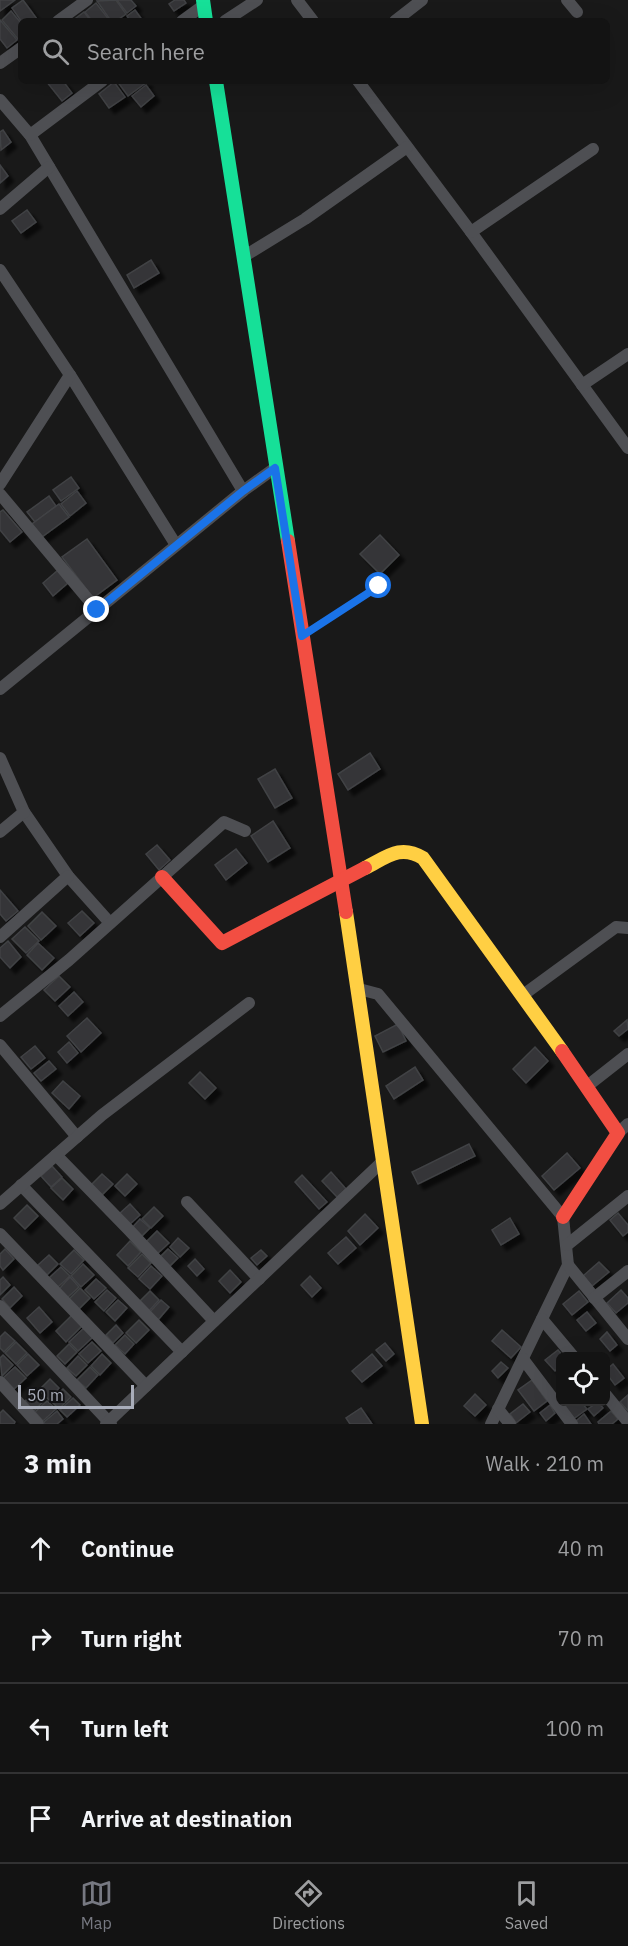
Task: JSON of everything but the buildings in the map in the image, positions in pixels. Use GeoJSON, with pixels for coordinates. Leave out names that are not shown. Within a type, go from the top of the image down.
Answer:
{"type":"FeatureCollection","features":[{"type":"Feature","properties":{"kind":"main road"},"geometry":{"type":"LineString","coordinates":[[204,2],[206,18]]}},
{"type":"Feature","properties":{"kind":"main road"},"geometry":{"type":"LineString","coordinates":[[216,84],[340,881],[359,989],[422,1424]]}},
{"type":"Feature","properties":{"kind":"main road"},"geometry":{"type":"LineString","coordinates":[[162,877],[222,943],[399,851],[413,852],[423,858],[523,995],[586,1087],[623,1128],[563,1216]]}},
{"type":"Feature","properties":{"kind":"street"},"geometry":{"type":"LineString","coordinates":[[62,18],[87,0]]}},
{"type":"Feature","properties":{"kind":"street"},"geometry":{"type":"LineString","coordinates":[[230,18],[257,0]]}},
{"type":"Feature","properties":{"kind":"street"},"geometry":{"type":"LineString","coordinates":[[297,0],[311,18]]}},
{"type":"Feature","properties":{"kind":"street"},"geometry":{"type":"LineString","coordinates":[[399,18],[422,0]]}},
{"type":"Feature","properties":{"kind":"street"},"geometry":{"type":"LineString","coordinates":[[567,0],[577,12]]}},
{"type":"Feature","properties":{"kind":"street"},"geometry":{"type":"LineString","coordinates":[[185,18],[204,2]]}},
{"type":"Feature","properties":{"kind":"street"},"geometry":{"type":"LineString","coordinates":[[0,63],[18,50]]}},
{"type":"Feature","properties":{"kind":"street"},"geometry":{"type":"LineString","coordinates":[[30,135],[98,84]]}},
{"type":"Feature","properties":{"kind":"street"},"geometry":{"type":"LineString","coordinates":[[360,84],[628,447]]}},
{"type":"Feature","properties":{"kind":"street"},"geometry":{"type":"LineString","coordinates":[[0,100],[30,135],[50,167],[243,491]]}},
{"type":"Feature","properties":{"kind":"street"},"geometry":{"type":"LineString","coordinates":[[243,257],[297,224],[407,147]]}},
{"type":"Feature","properties":{"kind":"street"},"geometry":{"type":"LineString","coordinates":[[471,232],[593,149]]}},
{"type":"Feature","properties":{"kind":"street"},"geometry":{"type":"LineString","coordinates":[[0,208],[50,167]]}},
{"type":"Feature","properties":{"kind":"street"},"geometry":{"type":"LineString","coordinates":[[0,270],[70,375],[176,545]]}},
{"type":"Feature","properties":{"kind":"street"},"geometry":{"type":"LineString","coordinates":[[582,385],[628,354]]}},
{"type":"Feature","properties":{"kind":"street"},"geometry":{"type":"LineString","coordinates":[[0,484],[70,375]]}},
{"type":"Feature","properties":{"kind":"street"},"geometry":{"type":"LineString","coordinates":[[0,689],[243,491],[275,468]]}},
{"type":"Feature","properties":{"kind":"street"},"geometry":{"type":"LineString","coordinates":[[0,494],[97,610]]}},
{"type":"Feature","properties":{"kind":"street"},"geometry":{"type":"LineString","coordinates":[[0,758],[24,812],[68,876],[111,923]]}},
{"type":"Feature","properties":{"kind":"street"},"geometry":{"type":"LineString","coordinates":[[0,832],[24,812]]}},
{"type":"Feature","properties":{"kind":"street"},"geometry":{"type":"LineString","coordinates":[[0,1016],[111,923],[224,822],[245,831]]}},
{"type":"Feature","properties":{"kind":"street"},"geometry":{"type":"LineString","coordinates":[[0,937],[68,876]]}},
{"type":"Feature","properties":{"kind":"street"},"geometry":{"type":"LineString","coordinates":[[523,995],[616,927],[628,928]]}},
{"type":"Feature","properties":{"kind":"street"},"geometry":{"type":"LineString","coordinates":[[359,989],[378,994],[563,1216],[568,1265],[491,1424]]}},
{"type":"Feature","properties":{"kind":"street"},"geometry":{"type":"LineString","coordinates":[[0,1204],[111,1108],[249,1004]]}},
{"type":"Feature","properties":{"kind":"street"},"geometry":{"type":"LineString","coordinates":[[0,1045],[77,1137]]}},
{"type":"Feature","properties":{"kind":"street"},"geometry":{"type":"LineString","coordinates":[[586,1087],[628,1054]]}},
{"type":"Feature","properties":{"kind":"street"},"geometry":{"type":"LineString","coordinates":[[56,1155],[214,1321]]}},
{"type":"Feature","properties":{"kind":"street"},"geometry":{"type":"LineString","coordinates":[[0,1306],[109,1423],[383,1161]]}},
{"type":"Feature","properties":{"kind":"street"},"geometry":{"type":"LineString","coordinates":[[21,1185],[182,1352]]}},
{"type":"Feature","properties":{"kind":"street"},"geometry":{"type":"LineString","coordinates":[[567,1245],[628,1196]]}},
{"type":"Feature","properties":{"kind":"street"},"geometry":{"type":"LineString","coordinates":[[187,1203],[259,1279]]}},
{"type":"Feature","properties":{"kind":"street"},"geometry":{"type":"LineString","coordinates":[[0,1234],[146,1386]]}},
{"type":"Feature","properties":{"kind":"street"},"geometry":{"type":"LineString","coordinates":[[568,1265],[628,1339]]}},
{"type":"Feature","properties":{"kind":"street"},"geometry":{"type":"LineString","coordinates":[[594,1299],[628,1271]]}},
{"type":"Feature","properties":{"kind":"street"},"geometry":{"type":"LineString","coordinates":[[542,1319],[570,1352]]}},
{"type":"Feature","properties":{"kind":"street"},"geometry":{"type":"LineString","coordinates":[[523,1359],[572,1424]]}},
{"type":"Feature","properties":{"kind":"street"},"geometry":{"type":"LineString","coordinates":[[0,1382],[38,1424]]}},
{"type":"Feature","properties":{"kind":"street"},"geometry":{"type":"LineString","coordinates":[[610,1400],[628,1422]]}},
{"type":"Feature","properties":{"kind":"street"},"geometry":{"type":"LineString","coordinates":[[498,1409],[510,1424]]}},
{"type":"Feature","properties":{"kind":"lane"},"geometry":{"type":"LineString","coordinates":[[302,636],[379,586]]}},
{"type":"Feature","properties":{"kind":"traffic: fast"},"geometry":{"type":"LineString","coordinates":[[203,0],[206,18]]}},
{"type":"Feature","properties":{"kind":"traffic: fast"},"geometry":{"type":"LineString","coordinates":[[216,84],[288,541]]}},
{"type":"Feature","properties":{"kind":"traffic: slow"},"geometry":{"type":"LineString","coordinates":[[365,868],[400,852],[415,854],[423,858],[562,1051]]}},
{"type":"Feature","properties":{"kind":"traffic: slow"},"geometry":{"type":"LineString","coordinates":[[346,912],[422,1424]]}},
{"type":"Feature","properties":{"kind":"traffic: jam"},"geometry":{"type":"LineString","coordinates":[[288,541],[346,912]]}},
{"type":"Feature","properties":{"kind":"traffic: jam"},"geometry":{"type":"LineString","coordinates":[[162,877],[222,943],[365,868]]}},
{"type":"Feature","properties":{"kind":"traffic: jam"},"geometry":{"type":"LineString","coordinates":[[562,1051],[618,1133],[563,1217]]}},
{"type":"Feature","properties":{"kind":"route"},"geometry":{"type":"LineString","coordinates":[[97,610],[243,491],[275,468],[302,636],[379,586]]}}]}
